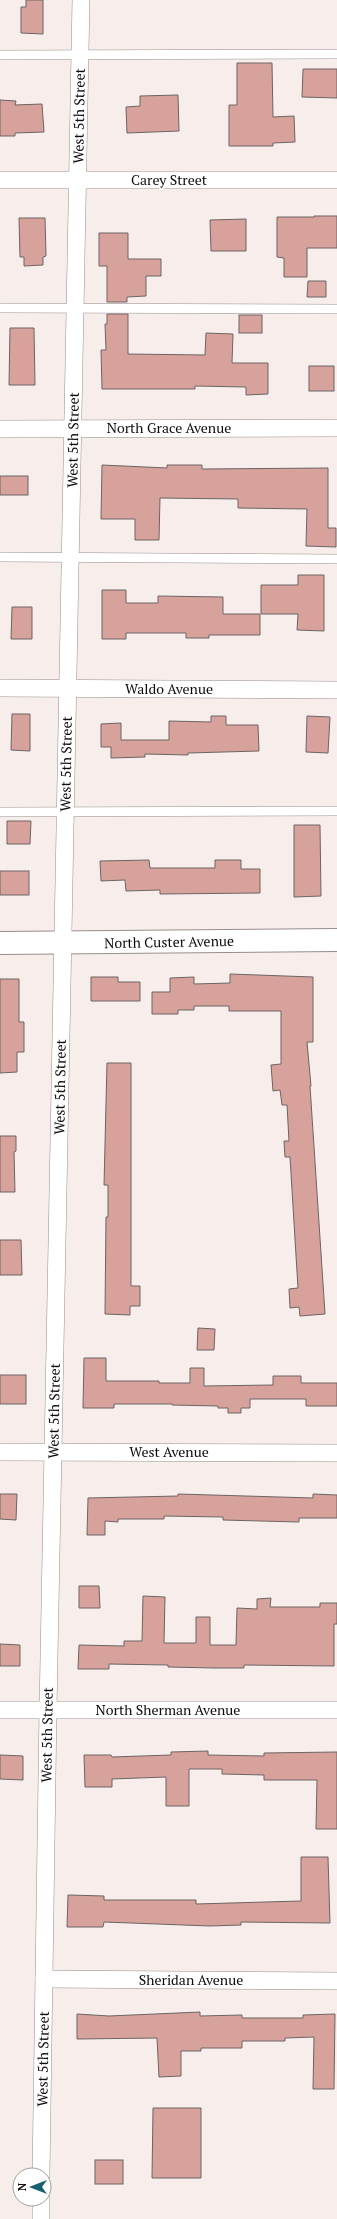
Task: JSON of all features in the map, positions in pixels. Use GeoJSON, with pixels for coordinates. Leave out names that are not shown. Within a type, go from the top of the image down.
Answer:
{"type":"FeatureCollection","features":[{"type":"Feature","properties":{"kind":"street","name":"West 5th Street"},"geometry":{"type":"LineString","coordinates":[[41,2167],[48,1710],[65,812],[74,428],[81,0]]}},
{"type":"Feature","properties":{"kind":"street","name":"Carey Street"},"geometry":{"type":"LineString","coordinates":[[0,180],[337,180]]}},
{"type":"Feature","properties":{"kind":"street","name":"North Grace Avenue"},"geometry":{"type":"LineString","coordinates":[[0,428],[337,428]]}},
{"type":"Feature","properties":{"kind":"street","name":"Waldo Avenue"},"geometry":{"type":"LineString","coordinates":[[0,688],[337,690]]}},
{"type":"Feature","properties":{"kind":"street","name":"North Custer Avenue"},"geometry":{"type":"LineString","coordinates":[[0,943],[337,940]]}},
{"type":"Feature","properties":{"kind":"street","name":"West Avenue"},"geometry":{"type":"LineString","coordinates":[[0,1452],[337,1453]]}},
{"type":"Feature","properties":{"kind":"street","name":"North Sherman Avenue"},"geometry":{"type":"LineString","coordinates":[[0,1710],[337,1710]]}},
{"type":"Feature","properties":{"kind":"street","name":"Sheridan Avenue"},"geometry":{"type":"LineString","coordinates":[[44,1979],[337,1981]]}},
{"type":"Feature","properties":{"kind":"street"},"geometry":{"type":"LineString","coordinates":[[41,2207],[41,2219]]}},
{"type":"Feature","properties":{"kind":"lane"},"geometry":{"type":"LineString","coordinates":[[0,55],[337,54]]}},
{"type":"Feature","properties":{"kind":"lane"},"geometry":{"type":"LineString","coordinates":[[0,308],[337,309]]}},
{"type":"Feature","properties":{"kind":"lane"},"geometry":{"type":"LineString","coordinates":[[0,557],[337,559]]}},
{"type":"Feature","properties":{"kind":"lane"},"geometry":{"type":"LineString","coordinates":[[0,812],[337,811]]}},
{"type":"Feature","properties":{"kind":"building"},"geometry":{"type":"Polygon","coordinates":[[[26,0],[43,0],[43,34],[21,33],[21,7],[26,7],[26,0]]]}},
{"type":"Feature","properties":{"kind":"building"},"geometry":{"type":"Polygon","coordinates":[[[237,63],[272,63],[273,117],[294,116],[295,142],[273,143],[273,146],[229,146],[229,105],[237,105],[237,63]]]}},
{"type":"Feature","properties":{"kind":"building"},"geometry":{"type":"Polygon","coordinates":[[[303,69],[337,69],[337,98],[302,97],[303,69]]]}},
{"type":"Feature","properties":{"kind":"building"},"geometry":{"type":"Polygon","coordinates":[[[178,95],[179,131],[127,133],[126,107],[140,106],[140,96],[178,95]]]}},
{"type":"Feature","properties":{"kind":"building"},"geometry":{"type":"Polygon","coordinates":[[[0,100],[16,101],[15,105],[42,104],[44,132],[15,133],[15,136],[0,136],[0,100]]]}},
{"type":"Feature","properties":{"kind":"building"},"geometry":{"type":"Polygon","coordinates":[[[337,216],[337,248],[307,248],[307,277],[284,277],[284,258],[277,257],[277,217],[337,216]]]}},
{"type":"Feature","properties":{"kind":"building"},"geometry":{"type":"Polygon","coordinates":[[[19,218],[45,218],[46,256],[43,257],[43,265],[24,266],[24,257],[20,257],[19,218]]]}},
{"type":"Feature","properties":{"kind":"building"},"geometry":{"type":"Polygon","coordinates":[[[246,219],[246,251],[211,251],[210,220],[246,219]]]}},
{"type":"Feature","properties":{"kind":"building"},"geometry":{"type":"Polygon","coordinates":[[[99,233],[128,233],[128,259],[161,259],[161,276],[146,276],[146,296],[127,297],[127,302],[107,302],[107,266],[99,266],[99,233]]]}},
{"type":"Feature","properties":{"kind":"building"},"geometry":{"type":"Polygon","coordinates":[[[308,281],[326,281],[326,297],[307,297],[308,281]]]}},
{"type":"Feature","properties":{"kind":"building"},"geometry":{"type":"Polygon","coordinates":[[[107,314],[128,314],[128,354],[205,355],[206,333],[233,334],[232,363],[268,363],[268,394],[246,395],[246,387],[195,386],[195,389],[102,389],[101,350],[106,350],[105,324],[107,324],[107,314]]]}},
{"type":"Feature","properties":{"kind":"building"},"geometry":{"type":"Polygon","coordinates":[[[239,315],[262,315],[262,333],[239,333],[239,315]]]}},
{"type":"Feature","properties":{"kind":"building"},"geometry":{"type":"Polygon","coordinates":[[[10,328],[34,328],[35,385],[9,385],[10,328]]]}},
{"type":"Feature","properties":{"kind":"building"},"geometry":{"type":"Polygon","coordinates":[[[309,366],[334,366],[334,391],[309,391],[309,366]]]}},
{"type":"Feature","properties":{"kind":"building"},"geometry":{"type":"Polygon","coordinates":[[[102,465],[167,468],[167,465],[202,465],[202,469],[328,468],[328,528],[336,528],[336,547],[306,546],[307,509],[238,508],[238,499],[160,498],[159,540],[135,540],[135,519],[101,519],[102,465]]]}},
{"type":"Feature","properties":{"kind":"building"},"geometry":{"type":"Polygon","coordinates":[[[0,476],[28,476],[28,495],[0,495],[0,476]]]}},
{"type":"Feature","properties":{"kind":"building"},"geometry":{"type":"Polygon","coordinates":[[[298,575],[324,575],[324,631],[297,630],[298,614],[261,614],[261,585],[298,585],[298,575]]]}},
{"type":"Feature","properties":{"kind":"building"},"geometry":{"type":"Polygon","coordinates":[[[102,590],[126,590],[126,603],[158,603],[158,596],[223,597],[223,614],[260,614],[260,635],[209,635],[209,638],[186,638],[186,633],[126,633],[126,639],[102,639],[102,590]]]}},
{"type":"Feature","properties":{"kind":"building"},"geometry":{"type":"Polygon","coordinates":[[[12,607],[32,607],[32,639],[11,639],[12,607]]]}},
{"type":"Feature","properties":{"kind":"building"},"geometry":{"type":"Polygon","coordinates":[[[12,714],[30,714],[30,751],[11,750],[12,714]]]}},
{"type":"Feature","properties":{"kind":"building"},"geometry":{"type":"Polygon","coordinates":[[[211,716],[226,716],[226,725],[258,725],[259,751],[188,753],[188,755],[145,754],[145,757],[111,758],[111,747],[101,747],[101,724],[121,723],[121,740],[169,740],[169,721],[211,722],[211,716]]]}},
{"type":"Feature","properties":{"kind":"building"},"geometry":{"type":"Polygon","coordinates":[[[307,716],[330,717],[328,753],[306,752],[307,716]]]}},
{"type":"Feature","properties":{"kind":"building"},"geometry":{"type":"Polygon","coordinates":[[[7,821],[31,821],[30,844],[7,844],[7,821]]]}},
{"type":"Feature","properties":{"kind":"building"},"geometry":{"type":"Polygon","coordinates":[[[294,825],[320,825],[321,896],[294,897],[294,825]]]}},
{"type":"Feature","properties":{"kind":"building"},"geometry":{"type":"Polygon","coordinates":[[[149,860],[150,868],[215,868],[215,860],[241,860],[241,869],[260,869],[260,893],[160,894],[160,890],[126,891],[125,880],[101,881],[100,861],[149,860]]]}},
{"type":"Feature","properties":{"kind":"building"},"geometry":{"type":"Polygon","coordinates":[[[0,871],[29,871],[29,895],[0,895],[0,871]]]}},
{"type":"Feature","properties":{"kind":"building"},"geometry":{"type":"Polygon","coordinates":[[[230,974],[313,977],[313,1042],[307,1042],[325,1314],[300,1316],[299,1307],[290,1308],[289,1289],[298,1288],[290,1157],[285,1157],[284,1141],[289,1141],[287,1105],[282,1105],[280,1090],[273,1091],[271,1065],[281,1064],[281,1011],[229,1011],[229,1006],[194,1006],[194,1010],[178,1010],[178,1014],[152,1014],[152,992],[170,992],[170,978],[194,977],[194,984],[230,983],[230,974]]]}},
{"type":"Feature","properties":{"kind":"building"},"geometry":{"type":"Polygon","coordinates":[[[91,977],[118,977],[118,982],[140,982],[140,1001],[91,1001],[91,977]]]}},
{"type":"Feature","properties":{"kind":"building"},"geometry":{"type":"Polygon","coordinates":[[[0,979],[19,979],[19,1022],[24,1022],[24,1052],[17,1052],[17,1072],[0,1073],[0,979]]]}},
{"type":"Feature","properties":{"kind":"building"},"geometry":{"type":"Polygon","coordinates":[[[107,1063],[131,1063],[131,1286],[140,1286],[140,1306],[130,1306],[130,1315],[105,1314],[106,1217],[108,1217],[108,1185],[104,1185],[107,1063]]]}},
{"type":"Feature","properties":{"kind":"building"},"geometry":{"type":"Polygon","coordinates":[[[0,1136],[16,1136],[16,1151],[14,1152],[15,1192],[0,1192],[0,1136]]]}},
{"type":"Feature","properties":{"kind":"building"},"geometry":{"type":"Polygon","coordinates":[[[0,1240],[21,1240],[22,1275],[0,1275],[0,1240]]]}},
{"type":"Feature","properties":{"kind":"building"},"geometry":{"type":"Polygon","coordinates":[[[198,1328],[215,1329],[214,1350],[197,1350],[198,1328]]]}},
{"type":"Feature","properties":{"kind":"building"},"geometry":{"type":"Polygon","coordinates":[[[84,1358],[106,1358],[106,1381],[159,1381],[159,1383],[190,1383],[190,1368],[204,1368],[204,1386],[273,1385],[273,1376],[301,1376],[301,1383],[337,1383],[337,1406],[306,1406],[306,1399],[250,1399],[250,1408],[241,1408],[241,1413],[228,1413],[228,1408],[218,1408],[218,1406],[172,1404],[114,1404],[114,1408],[83,1408],[84,1358]]]}},
{"type":"Feature","properties":{"kind":"building"},"geometry":{"type":"Polygon","coordinates":[[[0,1375],[26,1375],[26,1404],[0,1404],[0,1375]]]}},
{"type":"Feature","properties":{"kind":"building"},"geometry":{"type":"Polygon","coordinates":[[[0,1494],[17,1494],[16,1520],[0,1519],[0,1494]]]}},
{"type":"Feature","properties":{"kind":"building"},"geometry":{"type":"Polygon","coordinates":[[[178,1494],[313,1498],[313,1494],[337,1495],[337,1518],[299,1518],[299,1522],[223,1520],[223,1517],[164,1516],[164,1519],[118,1519],[118,1522],[105,1521],[105,1535],[87,1535],[88,1498],[178,1496],[178,1494]]]}},
{"type":"Feature","properties":{"kind":"building"},"geometry":{"type":"Polygon","coordinates":[[[79,1586],[99,1586],[100,1608],[79,1608],[79,1586]]]}},
{"type":"Feature","properties":{"kind":"building"},"geometry":{"type":"Polygon","coordinates":[[[143,1596],[165,1597],[164,1643],[196,1643],[196,1617],[210,1617],[210,1645],[236,1645],[237,1608],[257,1609],[257,1599],[271,1598],[270,1607],[320,1607],[320,1603],[337,1603],[337,1624],[334,1624],[334,1666],[244,1665],[244,1668],[215,1668],[168,1667],[168,1665],[109,1664],[109,1669],[78,1669],[79,1645],[124,1646],[124,1641],[142,1641],[143,1596]]]}},
{"type":"Feature","properties":{"kind":"building"},"geometry":{"type":"Polygon","coordinates":[[[0,1644],[20,1645],[20,1666],[0,1666],[0,1644]]]}},
{"type":"Feature","properties":{"kind":"building"},"geometry":{"type":"Polygon","coordinates":[[[208,1751],[208,1755],[264,1756],[264,1753],[337,1752],[337,1829],[316,1829],[317,1780],[264,1780],[264,1775],[222,1774],[222,1769],[189,1769],[189,1806],[166,1806],[166,1777],[112,1779],[112,1787],[85,1787],[84,1755],[111,1755],[112,1757],[171,1755],[171,1752],[208,1751]]]}},
{"type":"Feature","properties":{"kind":"building"},"geometry":{"type":"Polygon","coordinates":[[[0,1755],[23,1756],[23,1780],[0,1779],[0,1755]]]}},
{"type":"Feature","properties":{"kind":"building"},"geometry":{"type":"Polygon","coordinates":[[[301,1857],[328,1857],[330,1923],[241,1922],[241,1925],[210,1926],[104,1922],[103,1927],[67,1927],[68,1895],[104,1896],[104,1900],[196,1900],[196,1904],[301,1901],[301,1857]]]}},
{"type":"Feature","properties":{"kind":"building"},"geometry":{"type":"Polygon","coordinates":[[[200,2012],[200,2016],[242,2015],[242,2018],[303,2018],[303,2015],[335,2014],[334,2089],[313,2089],[314,2037],[285,2038],[285,2041],[242,2041],[242,2048],[201,2048],[201,2051],[181,2051],[181,2076],[159,2077],[157,2038],[77,2039],[77,2014],[109,2016],[200,2012]]]}},
{"type":"Feature","properties":{"kind":"building"},"geometry":{"type":"Polygon","coordinates":[[[153,2108],[201,2108],[201,2178],[152,2178],[153,2108]]]}},
{"type":"Feature","properties":{"kind":"building"},"geometry":{"type":"Polygon","coordinates":[[[95,2160],[123,2160],[123,2184],[95,2184],[95,2160]]]}}]}
